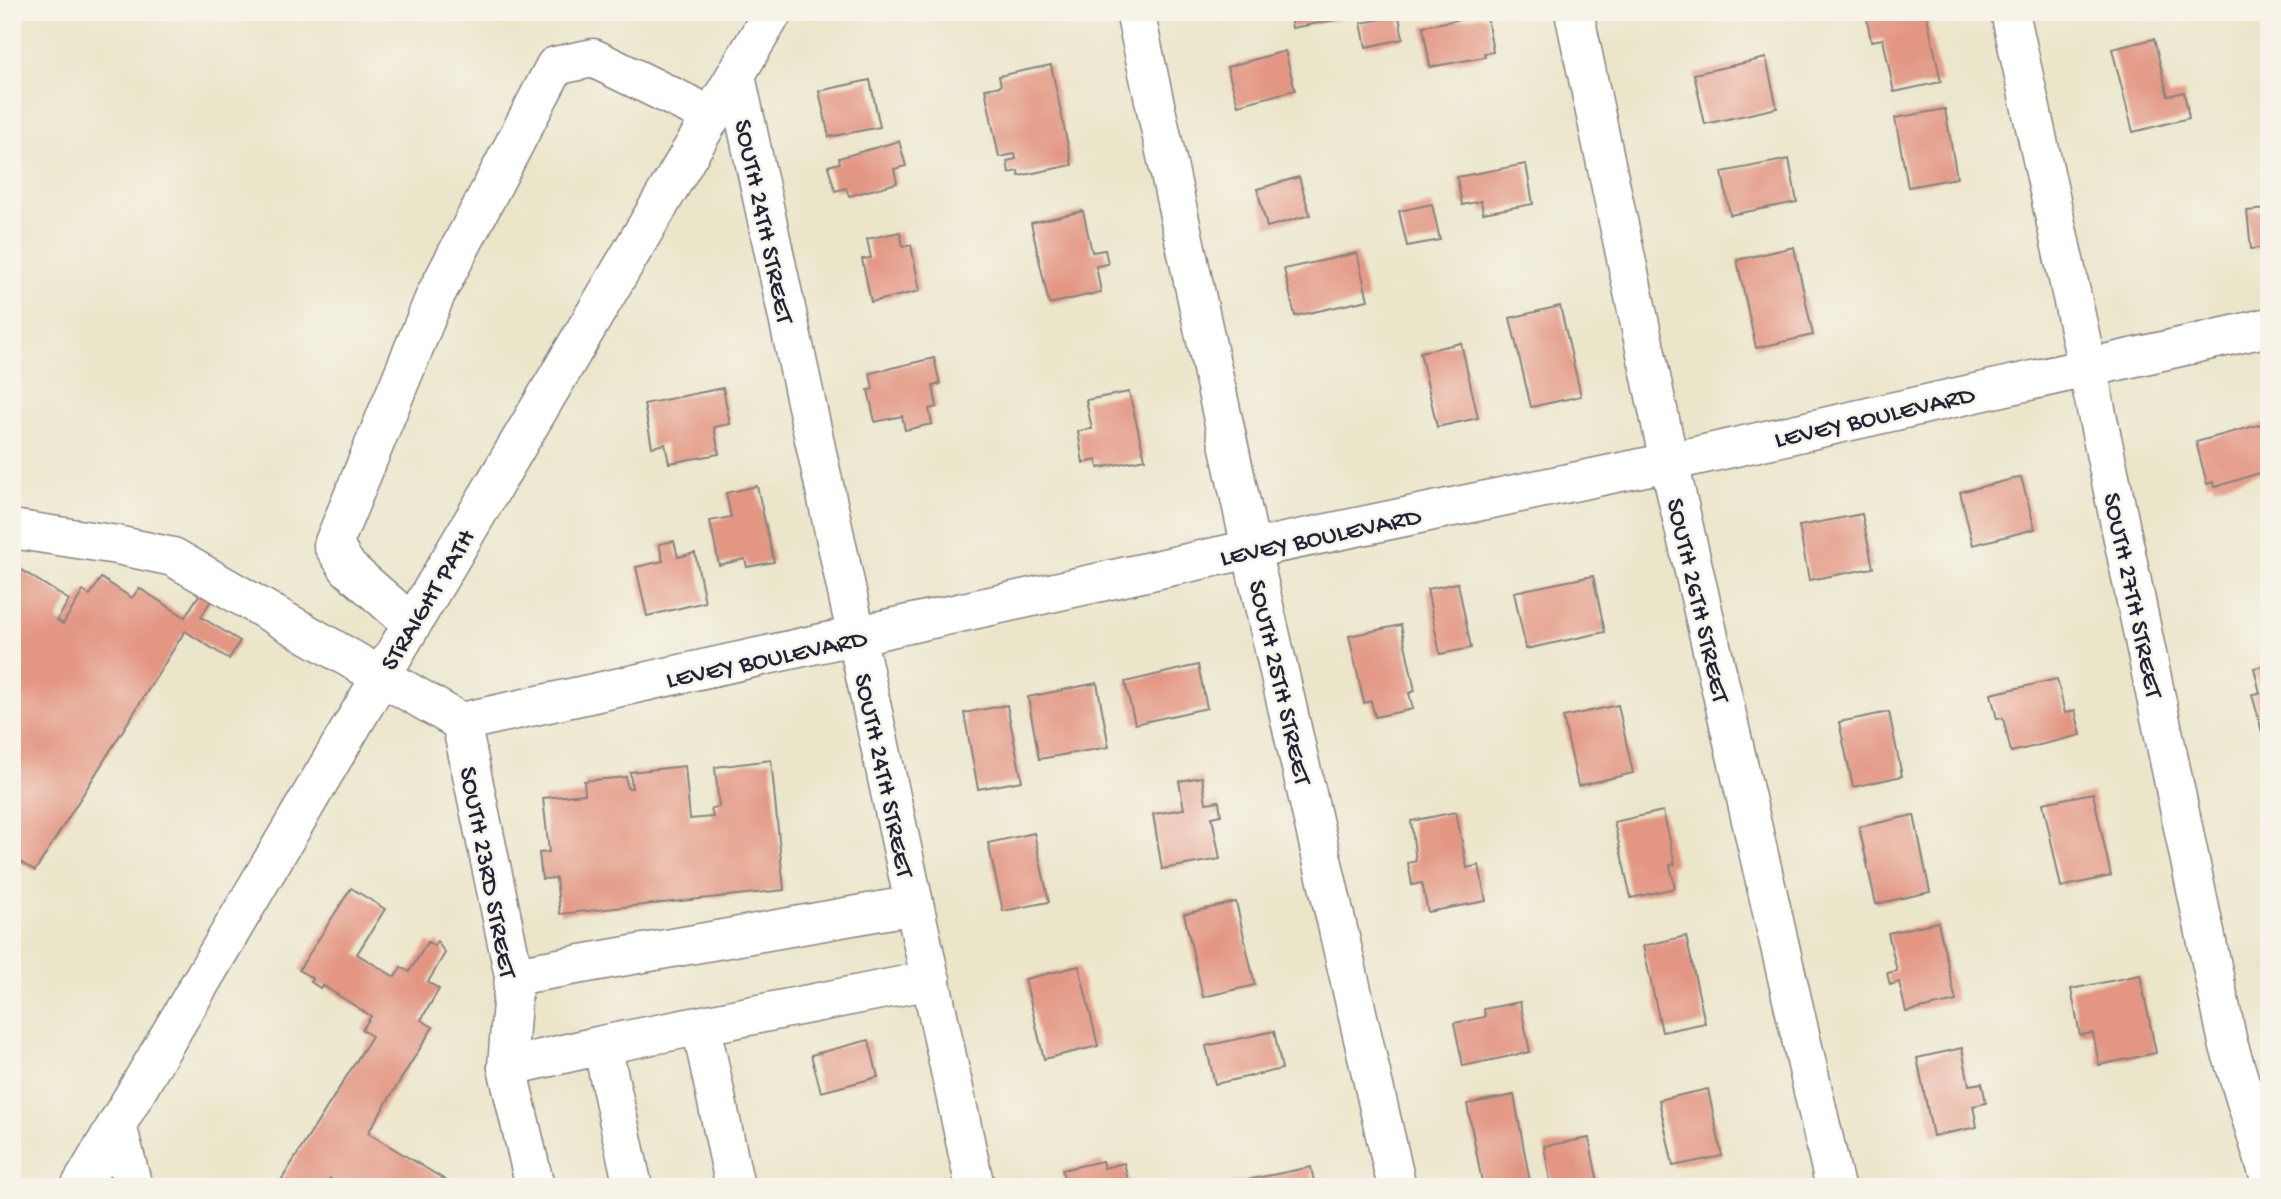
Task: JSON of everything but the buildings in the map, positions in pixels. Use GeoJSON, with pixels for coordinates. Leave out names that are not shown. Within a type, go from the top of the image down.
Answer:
{"type":"FeatureCollection","features":[{"type":"Feature","properties":{"kind":"street","name":"STRAIGHT PATH"},"geometry":{"type":"LineString","coordinates":[[80,1187],[773,12]]}},
{"type":"Feature","properties":{"kind":"street","name":"SOUTH 25TH STREET"},"geometry":{"type":"LineString","coordinates":[[1135,12],[1251,549],[1397,1187]]}},
{"type":"Feature","properties":{"kind":"street","name":"SOUTH 26TH STREET"},"geometry":{"type":"LineString","coordinates":[[1574,12],[1669,462],[1835,1187]]}},
{"type":"Feature","properties":{"kind":"street","name":"SOUTH 27TH STREET"},"geometry":{"type":"LineString","coordinates":[[2010,12],[2087,366],[2228,1043],[2269,1176]]}},
{"type":"Feature","properties":{"kind":"street"},"geometry":{"type":"LineString","coordinates":[[411,623],[348,568],[333,545],[436,294],[555,66],[593,58],[712,116]]}},
{"type":"Feature","properties":{"kind":"street","name":"SOUTH 24TH STREET"},"geometry":{"type":"LineString","coordinates":[[736,76],[975,1187]]}},
{"type":"Feature","properties":{"kind":"street","name":"LEVEY BOULEVARD"},"geometry":{"type":"LineString","coordinates":[[461,722],[855,638],[1251,549],[1669,462],[2269,327]]}},
{"type":"Feature","properties":{"kind":"street"},"geometry":{"type":"LineString","coordinates":[[12,529],[117,545],[173,557],[461,722]]}},
{"type":"Feature","properties":{"kind":"street","name":"SOUTH 23RD STREET"},"geometry":{"type":"LineString","coordinates":[[461,722],[514,976],[507,1067],[535,1187]]}},
{"type":"Feature","properties":{"kind":"street"},"geometry":{"type":"LineString","coordinates":[[514,976],[914,905]]}},
{"type":"Feature","properties":{"kind":"street"},"geometry":{"type":"LineString","coordinates":[[507,1067],[601,1045],[931,980]]}},
{"type":"Feature","properties":{"kind":"street"},"geometry":{"type":"LineString","coordinates":[[701,1026],[735,1187]]}},
{"type":"Feature","properties":{"kind":"street"},"geometry":{"type":"LineString","coordinates":[[601,1045],[634,1187]]}},
{"type":"Feature","properties":{"kind":"street"},"geometry":{"type":"LineString","coordinates":[[117,1125],[134,1187]]}}]}
